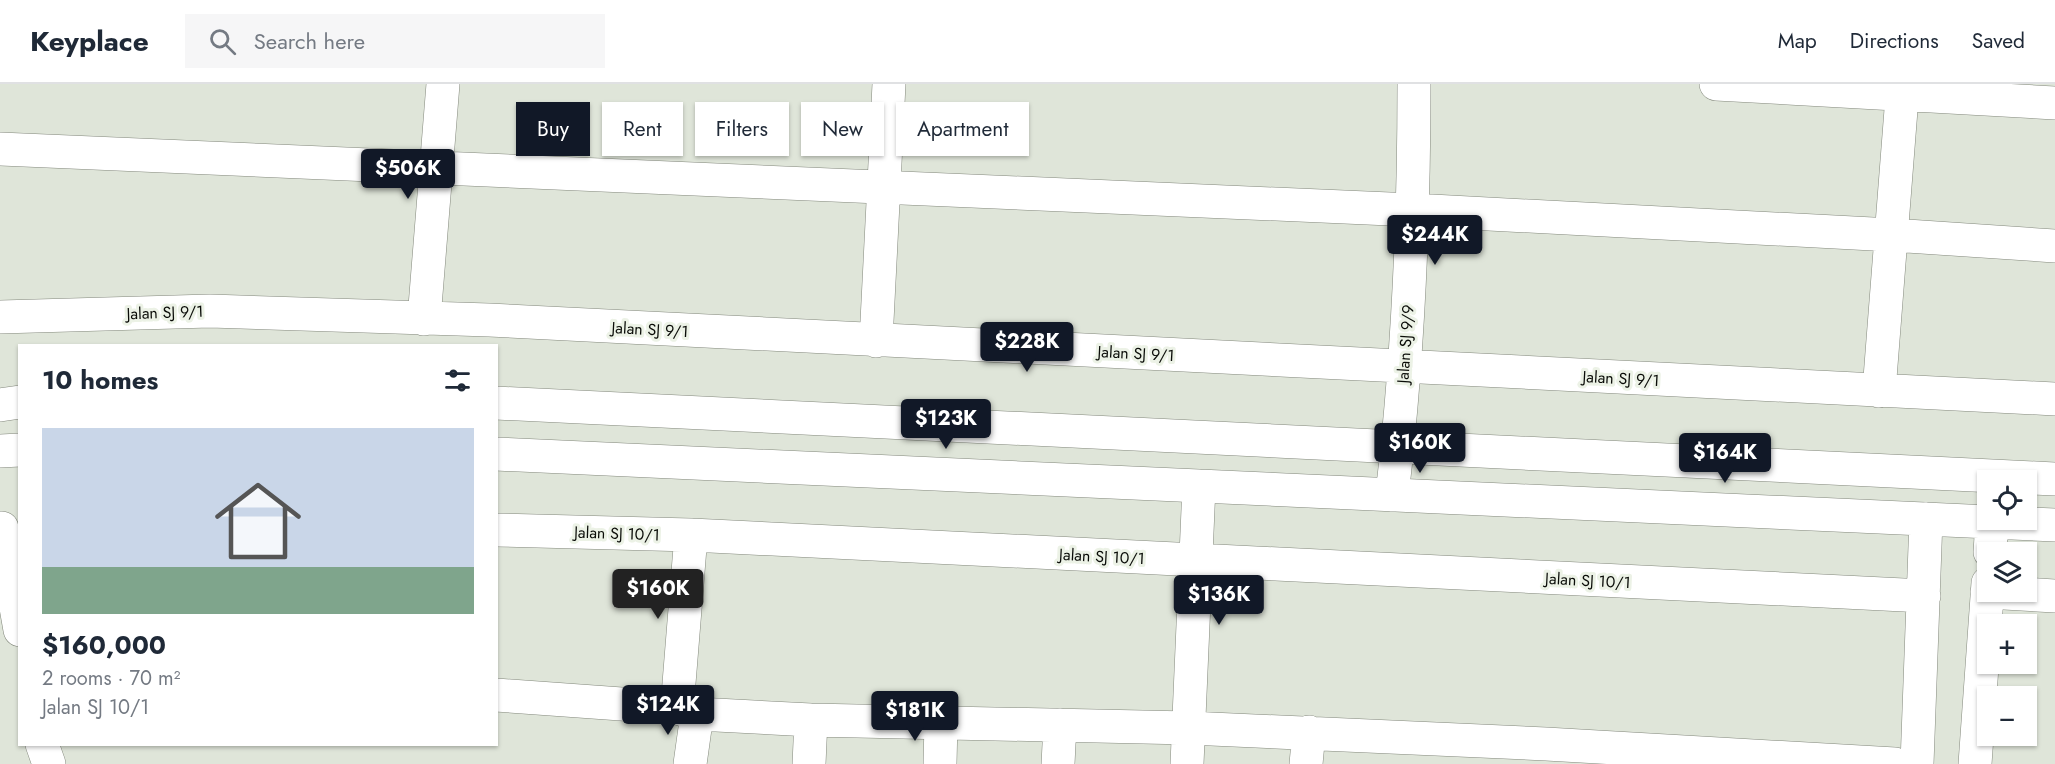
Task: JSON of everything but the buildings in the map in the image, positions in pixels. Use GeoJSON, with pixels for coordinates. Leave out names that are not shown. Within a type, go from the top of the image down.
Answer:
{"type":"FeatureCollection","features":[{"type":"Feature","properties":{"kind":"street"},"geometry":{"type":"LineString","coordinates":[[424,319],[443,84]]}},
{"type":"Feature","properties":{"kind":"street"},"geometry":{"type":"LineString","coordinates":[[876,341],[888,84]]}},
{"type":"Feature","properties":{"kind":"street","name":"Jalan SJ 9/9"},"geometry":{"type":"LineString","coordinates":[[1392,495],[1398,447],[1413,210],[1414,84]]}},
{"type":"Feature","properties":{"kind":"street"},"geometry":{"type":"LineString","coordinates":[[1716,84],[1903,89],[2055,103]]}},
{"type":"Feature","properties":{"kind":"street"},"geometry":{"type":"LineString","coordinates":[[1879,391],[1903,89]]}},
{"type":"Feature","properties":{"kind":"street"},"geometry":{"type":"LineString","coordinates":[[0,149],[1413,210],[1892,235],[2055,246]]}},
{"type":"Feature","properties":{"kind":"street","name":"Jalan SJ 9/1"},"geometry":{"type":"LineString","coordinates":[[0,316],[210,311],[489,320],[2055,399]]}},
{"type":"Feature","properties":{"kind":"street"},"geometry":{"type":"LineString","coordinates":[[0,405],[18,402]]}},
{"type":"Feature","properties":{"kind":"street"},"geometry":{"type":"LineString","coordinates":[[498,403],[2055,479]]}},
{"type":"Feature","properties":{"kind":"street"},"geometry":{"type":"LineString","coordinates":[[0,451],[18,450]]}},
{"type":"Feature","properties":{"kind":"street"},"geometry":{"type":"LineString","coordinates":[[498,454],[1926,519],[1991,537],[2055,525]]}},
{"type":"Feature","properties":{"kind":"street"},"geometry":{"type":"LineString","coordinates":[[1187,764],[1199,486]]}},
{"type":"Feature","properties":{"kind":"street"},"geometry":{"type":"LineString","coordinates":[[1917,764],[1926,519]]}},
{"type":"Feature","properties":{"kind":"street"},"geometry":{"type":"LineString","coordinates":[[7,527],[18,614]]}},
{"type":"Feature","properties":{"kind":"street","name":"Jalan SJ 10/1"},"geometry":{"type":"LineString","coordinates":[[498,530],[691,535],[1924,597]]}},
{"type":"Feature","properties":{"kind":"street"},"geometry":{"type":"LineString","coordinates":[[690,764],[687,711],[691,535]]}},
{"type":"Feature","properties":{"kind":"street"},"geometry":{"type":"LineString","coordinates":[[2037,594],[2055,596]]}},
{"type":"Feature","properties":{"kind":"street"},"geometry":{"type":"LineString","coordinates":[[1975,764],[1986,602]]}},
{"type":"Feature","properties":{"kind":"street"},"geometry":{"type":"LineString","coordinates":[[498,695],[811,720],[1189,728],[1307,748],[1895,764]]}},
{"type":"Feature","properties":{"kind":"street"},"geometry":{"type":"LineString","coordinates":[[809,764],[811,720]]}},
{"type":"Feature","properties":{"kind":"street"},"geometry":{"type":"LineString","coordinates":[[940,764],[941,722]]}},
{"type":"Feature","properties":{"kind":"street"},"geometry":{"type":"LineString","coordinates":[[1058,764],[1060,725]]}},
{"type":"Feature","properties":{"kind":"street"},"geometry":{"type":"LineString","coordinates":[[43,746],[49,764]]}}]}
